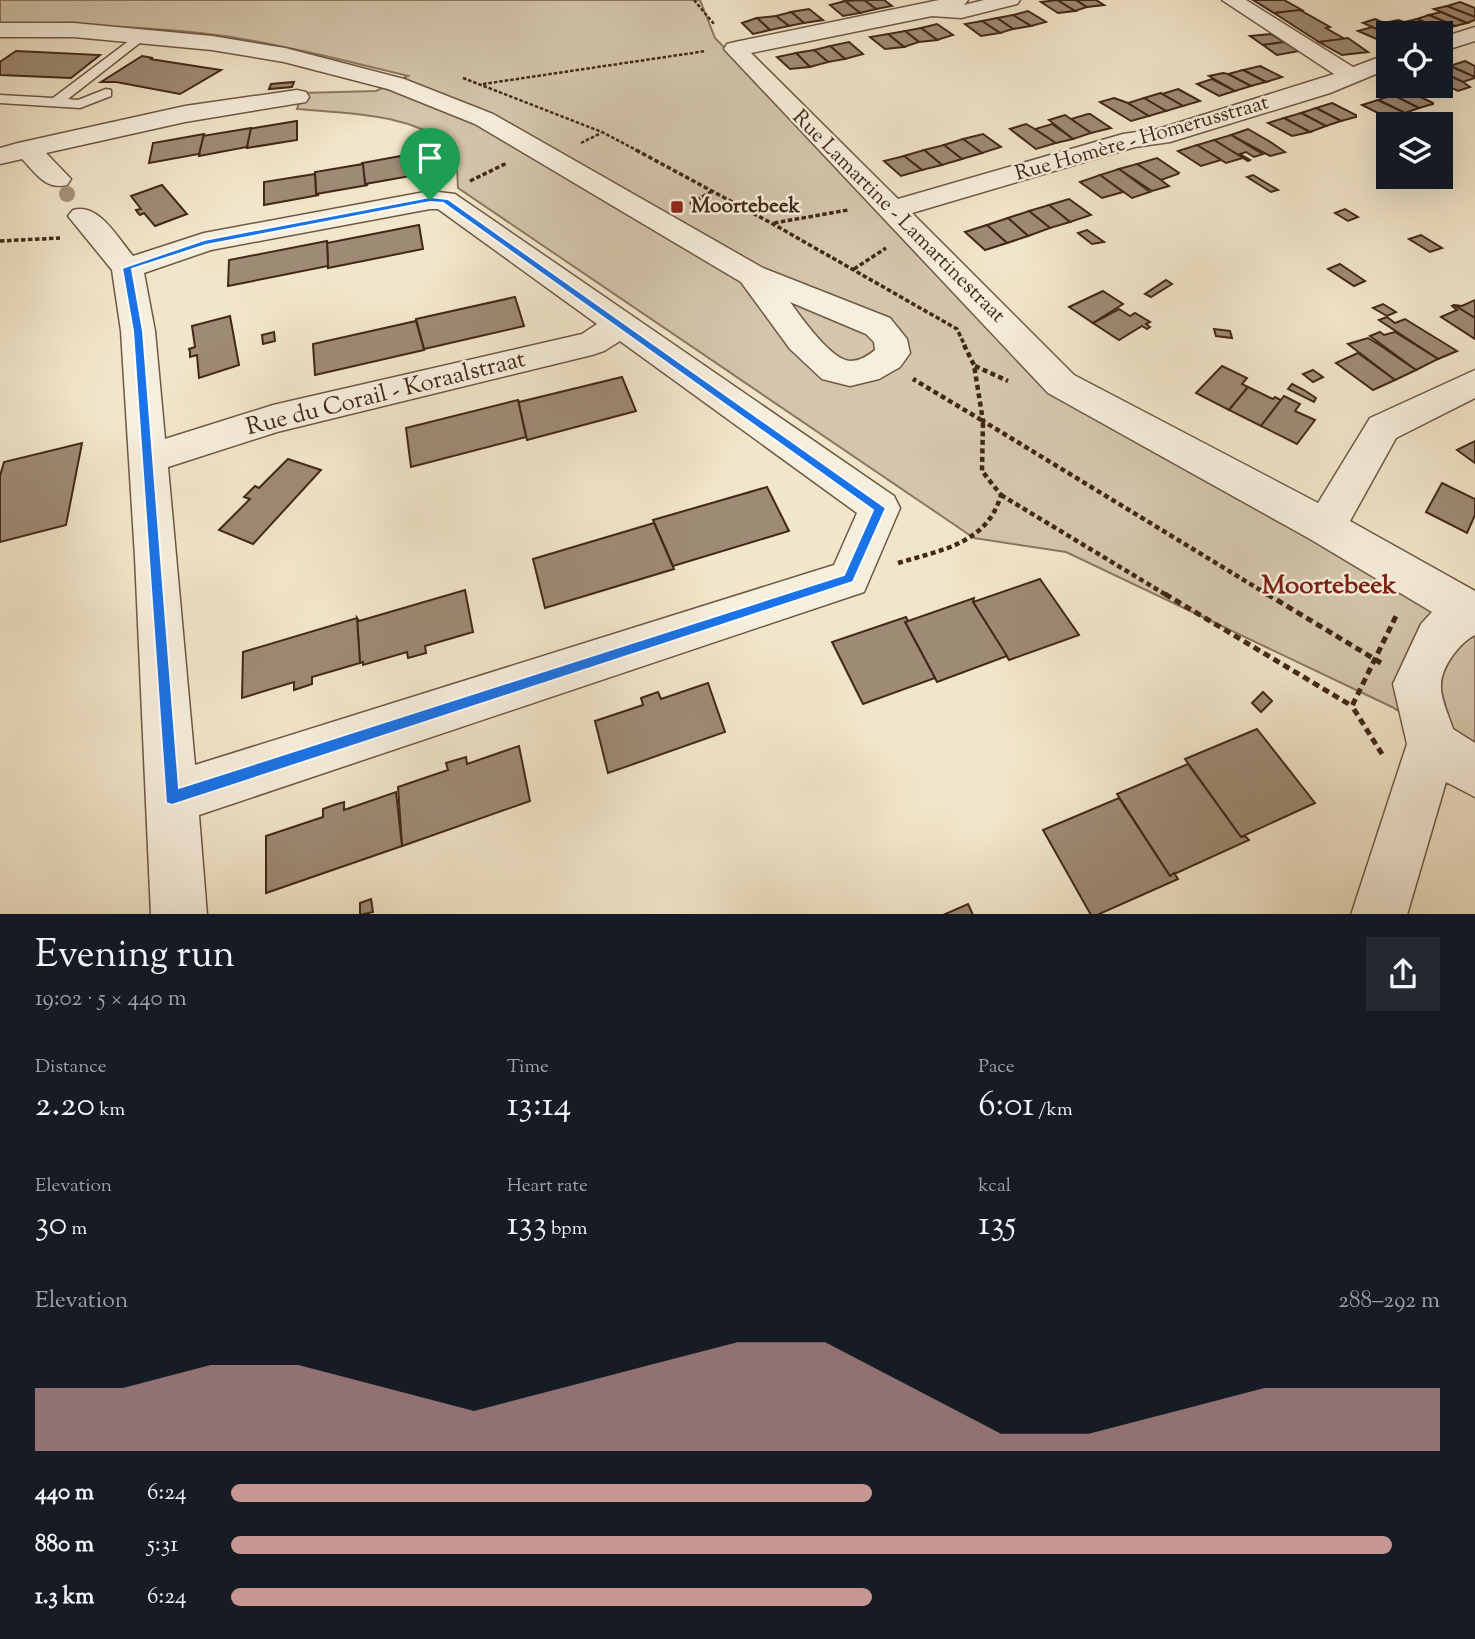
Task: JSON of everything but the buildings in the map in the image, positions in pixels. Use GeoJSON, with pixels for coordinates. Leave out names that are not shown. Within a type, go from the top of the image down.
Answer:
{"type":"FeatureCollection","features":[{"type":"Feature","properties":{"kind":"street"},"geometry":{"type":"LineString","coordinates":[[737,51],[932,10],[958,0]]}},
{"type":"Feature","properties":{"kind":"street"},"geometry":{"type":"LineString","coordinates":[[932,10],[961,12],[1010,0]]}},
{"type":"Feature","properties":{"kind":"street"},"geometry":{"type":"LineString","coordinates":[[1232,0],[1349,74]]}},
{"type":"Feature","properties":{"kind":"street"},"geometry":{"type":"LineString","coordinates":[[4,33],[142,35],[285,55],[396,84],[484,119],[752,275],[878,326],[890,340],[893,353],[878,367],[861,372],[835,370],[811,351],[752,275]]}},
{"type":"Feature","properties":{"kind":"street"},"geometry":{"type":"LineString","coordinates":[[1453,41],[1475,34]]}},
{"type":"Feature","properties":{"kind":"street","name":"Rue Lamartine - Lamartinestraat"},"geometry":{"type":"LineString","coordinates":[[737,51],[1061,384],[1325,527],[1475,614]]}},
{"type":"Feature","properties":{"kind":"street","name":"Rue Homère - Homerusstraat"},"geometry":{"type":"LineString","coordinates":[[893,210],[1132,140],[1161,136],[1321,88],[1349,74],[1376,65]]}},
{"type":"Feature","properties":{"kind":"street"},"geometry":{"type":"LineString","coordinates":[[0,156],[223,105],[297,97]]}},
{"type":"Feature","properties":{"kind":"street"},"geometry":{"type":"LineString","coordinates":[[27,149],[57,179]]}},
{"type":"Feature","properties":{"kind":"street"},"geometry":{"type":"LineString","coordinates":[[127,268],[204,242],[430,200],[445,200],[880,508],[849,579],[172,798]]}},
{"type":"Feature","properties":{"kind":"street"},"geometry":{"type":"LineString","coordinates":[[91,224],[127,268],[138,331],[179,914]]}},
{"type":"Feature","properties":{"kind":"street","name":"Rue du Corail - Koraalstraat"},"geometry":{"type":"LineString","coordinates":[[148,459],[274,419],[592,343],[621,325]]}},
{"type":"Feature","properties":{"kind":"street"},"geometry":{"type":"LineString","coordinates":[[1325,527],[1383,428],[1475,383]]}},
{"type":"Feature","properties":{"kind":"street"},"geometry":{"type":"LineString","coordinates":[[1379,914],[1432,744],[1416,684],[1437,639],[1448,626],[1475,614]]}},
{"type":"Feature","properties":{"kind":"street"},"geometry":{"type":"LineString","coordinates":[[1432,744],[1475,772]]}},
{"type":"Feature","properties":{"kind":"lane"},"geometry":{"type":"LineString","coordinates":[[56,102],[142,35]]}},
{"type":"Feature","properties":{"kind":"lane"},"geometry":{"type":"LineString","coordinates":[[0,99],[80,104],[106,93]]}},
{"type":"Feature","properties":{"kind":"path"},"geometry":{"type":"LineString","coordinates":[[694,0],[714,24]]}},
{"type":"Feature","properties":{"kind":"path"},"geometry":{"type":"LineString","coordinates":[[481,84],[715,50],[737,51]]}},
{"type":"Feature","properties":{"kind":"path"},"geometry":{"type":"LineString","coordinates":[[773,223],[856,209],[893,210]]}},
{"type":"Feature","properties":{"kind":"path"},"geometry":{"type":"LineString","coordinates":[[0,240],[53,239],[91,224]]}},
{"type":"Feature","properties":{"kind":"path"},"geometry":{"type":"LineString","coordinates":[[885,362],[984,421],[982,471],[1001,495],[1352,706]]}},
{"type":"Feature","properties":{"kind":"path"},"geometry":{"type":"LineString","coordinates":[[849,579],[974,538],[999,510],[1001,495]]}},
{"type":"Feature","properties":{"kind":"shaded area"},"geometry":{"type":"Polygon","coordinates":[[[0,0],[700,0],[715,38],[1054,390],[1475,626],[1475,758],[1392,707],[1066,552],[974,538],[458,188],[456,147],[418,127],[399,121],[360,114],[297,109],[302,93],[376,91],[408,76],[225,36],[112,26],[0,24],[0,0]]]}},
{"type":"Feature","properties":{"kind":"place","name":"Moortebeek"},"geometry":{"type":"Point","coordinates":[677,207]}},
{"type":"Feature","properties":{"kind":"district","name":"Moortebeek"},"geometry":{"type":"Point","coordinates":[1329,586]}},
{"type":"Feature","properties":{"kind":"route"},"geometry":{"type":"LineString","coordinates":[[430,200],[445,200],[880,508],[849,579],[172,798],[138,331],[127,268],[204,242],[430,200]]}}]}
